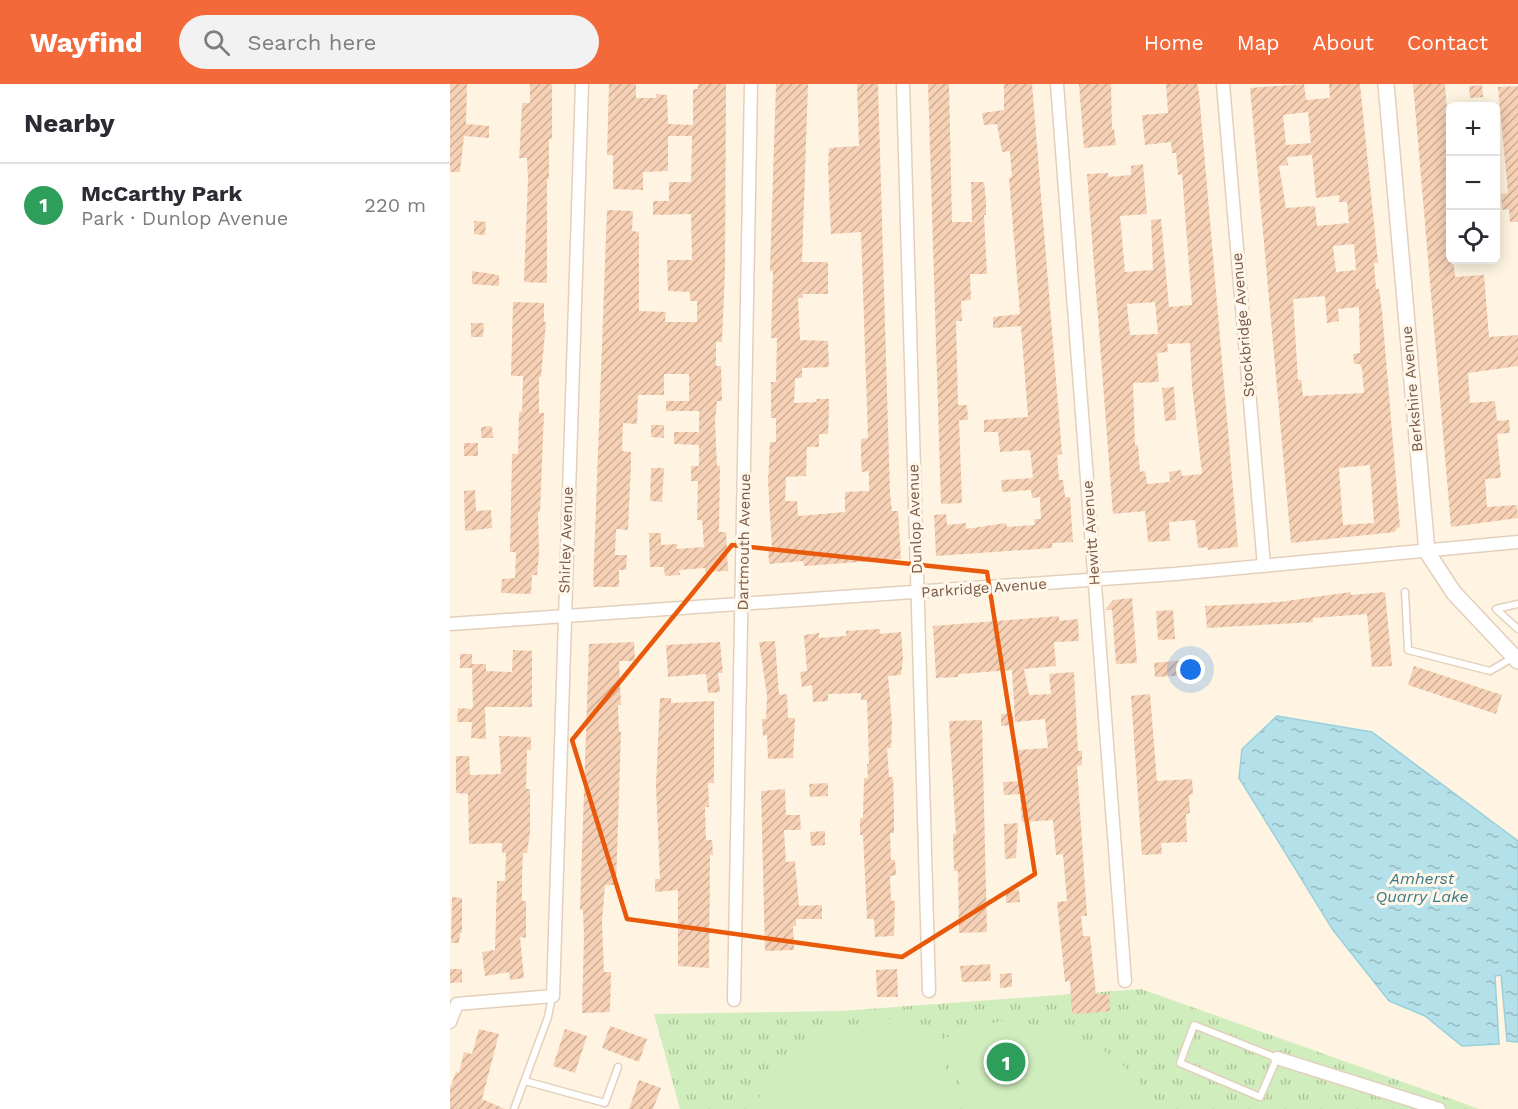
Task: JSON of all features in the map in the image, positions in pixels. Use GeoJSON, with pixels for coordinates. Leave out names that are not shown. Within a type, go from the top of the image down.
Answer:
{"type":"FeatureCollection","features":[{"type":"Feature","properties":{"kind":"street","name":"Shirley Avenue"},"geometry":{"type":"LineString","coordinates":[[553,996],[563,616],[582,84]]}},
{"type":"Feature","properties":{"kind":"street","name":"Dartmouth Avenue"},"geometry":{"type":"LineString","coordinates":[[734,1000],[751,84]]}},
{"type":"Feature","properties":{"kind":"street","name":"Dunlop Avenue"},"geometry":{"type":"LineString","coordinates":[[903,84],[929,991]]}},
{"type":"Feature","properties":{"kind":"street","name":"Hewitt Avenue"},"geometry":{"type":"LineString","coordinates":[[1057,84],[1125,981]]}},
{"type":"Feature","properties":{"kind":"street","name":"Stockbridge Avenue"},"geometry":{"type":"LineString","coordinates":[[1223,84],[1264,566]]}},
{"type":"Feature","properties":{"kind":"street","name":"Berkshire Avenue"},"geometry":{"type":"LineString","coordinates":[[1386,84],[1427,552],[1454,593],[1517,657]]}},
{"type":"Feature","properties":{"kind":"street","name":"Parkridge Avenue"},"geometry":{"type":"LineString","coordinates":[[450,624],[1094,580],[1427,552],[1518,542]]}},
{"type":"Feature","properties":{"kind":"street"},"geometry":{"type":"LineString","coordinates":[[450,1022],[457,1004],[553,996]]}},
{"type":"Feature","properties":{"kind":"street"},"geometry":{"type":"LineString","coordinates":[[1277,1058],[1439,1109]]}},
{"type":"Feature","properties":{"kind":"lane"},"geometry":{"type":"LineString","coordinates":[[1405,592],[1408,650],[1490,671],[1517,657]]}},
{"type":"Feature","properties":{"kind":"lane"},"geometry":{"type":"LineString","coordinates":[[1518,604],[1496,609],[1518,629]]}},
{"type":"Feature","properties":{"kind":"lane"},"geometry":{"type":"LineString","coordinates":[[514,1109],[553,996]]}},
{"type":"Feature","properties":{"kind":"lane"},"geometry":{"type":"LineString","coordinates":[[1194,1025],[1277,1058],[1260,1097],[1179,1063],[1194,1025]]}},
{"type":"Feature","properties":{"kind":"lane"},"geometry":{"type":"LineString","coordinates":[[525,1081],[605,1103],[618,1067]]}},
{"type":"Feature","properties":{"kind":"highlighted area"},"geometry":{"type":"Polygon","coordinates":[[[732,545],[987,572],[1035,874],[902,957],[627,919],[572,740],[732,545]]]}},
{"type":"Feature","properties":{"kind":"green space"},"geometry":{"type":"Polygon","coordinates":[[[1141,989],[1479,1109],[680,1109],[654,1014],[841,1011],[1141,989]]]}},
{"type":"Feature","properties":{"kind":"green space"},"geometry":{"type":"Polygon","coordinates":[[[887,1019],[912,1022],[940,1032],[950,1109],[750,1109],[781,1071],[817,1040],[847,1027],[887,1019]]]}},
{"type":"Feature","properties":{"kind":"green space"},"geometry":{"type":"Polygon","coordinates":[[[1000,1021],[1048,1028],[1091,1043],[1127,1069],[1143,1087],[1156,1109],[969,1109],[942,1039],[1000,1021]]]}},
{"type":"Feature","properties":{"kind":"water","name":"Amherst Quarry Lake"},"geometry":{"type":"Polygon","coordinates":[[[1277,716],[1372,732],[1518,841],[1518,1042],[1507,1041],[1501,975],[1495,976],[1499,1044],[1462,1046],[1425,1016],[1389,1001],[1333,930],[1239,778],[1242,749],[1277,716]]]}},
{"type":"Feature","properties":{"kind":"building"},"geometry":{"type":"Polygon","coordinates":[[[450,84],[467,84],[466,124],[489,126],[489,138],[464,136],[460,172],[450,172],[450,84]]]}},
{"type":"Feature","properties":{"kind":"building"},"geometry":{"type":"Polygon","coordinates":[[[530,84],[552,84],[552,139],[549,139],[549,179],[547,179],[547,283],[524,282],[528,178],[527,158],[519,158],[522,103],[530,103],[530,84]]]}},
{"type":"Feature","properties":{"kind":"building"},"geometry":{"type":"Polygon","coordinates":[[[609,84],[636,84],[636,98],[656,98],[656,94],[667,95],[668,124],[693,125],[693,89],[698,89],[698,84],[726,84],[725,270],[722,342],[716,342],[716,366],[721,366],[722,401],[717,401],[715,422],[717,466],[720,466],[719,532],[726,532],[728,571],[705,572],[705,568],[679,570],[680,575],[665,576],[664,567],[650,567],[649,533],[661,533],[661,545],[677,544],[677,549],[704,547],[702,520],[697,520],[698,481],[691,481],[691,466],[699,466],[699,445],[674,444],[674,432],[699,432],[699,411],[666,411],[666,401],[689,401],[689,374],[664,374],[664,395],[638,395],[637,424],[623,423],[622,451],[631,452],[628,530],[616,529],[615,555],[627,555],[626,570],[619,570],[619,587],[593,587],[607,210],[633,211],[632,231],[639,232],[639,311],[666,312],[665,322],[697,322],[697,301],[690,301],[690,292],[668,291],[667,260],[692,260],[691,214],[653,215],[653,201],[669,201],[669,182],[691,182],[692,136],[668,136],[668,171],[643,172],[643,190],[613,189],[613,155],[607,155],[609,84]]]}},
{"type":"Feature","properties":{"kind":"building"},"geometry":{"type":"Polygon","coordinates":[[[776,84],[808,84],[802,262],[828,262],[828,294],[803,294],[803,298],[798,298],[800,340],[828,341],[829,367],[802,368],[802,378],[795,378],[794,403],[829,399],[829,411],[828,434],[819,434],[819,447],[807,447],[806,476],[786,477],[785,501],[797,501],[798,516],[845,512],[845,492],[869,491],[869,471],[862,472],[861,459],[861,439],[868,438],[861,232],[831,234],[828,166],[829,148],[859,146],[857,84],[878,84],[890,494],[892,511],[898,511],[901,559],[804,566],[803,561],[769,564],[768,547],[772,547],[768,481],[770,442],[776,442],[776,418],[771,418],[771,382],[776,382],[777,338],[771,338],[773,271],[770,271],[776,84]]]}},
{"type":"Feature","properties":{"kind":"building"},"geometry":{"type":"Polygon","coordinates":[[[928,84],[949,84],[952,222],[972,222],[971,182],[984,182],[986,201],[986,215],[984,215],[987,274],[970,274],[971,300],[961,301],[962,321],[956,321],[958,405],[967,405],[968,420],[959,420],[962,503],[941,504],[928,84]]]}},
{"type":"Feature","properties":{"kind":"building"},"geometry":{"type":"Polygon","coordinates":[[[1004,84],[1032,84],[1062,454],[1057,455],[1059,480],[1063,480],[1065,497],[1070,497],[1073,542],[1052,543],[1052,548],[936,556],[934,515],[946,514],[947,525],[966,523],[966,529],[1006,523],[1007,527],[1035,525],[1034,519],[1041,519],[1040,497],[1032,498],[1031,490],[1002,492],[1001,480],[1033,478],[1030,450],[1000,452],[998,432],[984,432],[984,420],[1028,417],[1021,326],[993,328],[993,317],[1020,314],[1009,178],[1012,177],[1010,151],[1002,152],[997,124],[984,125],[982,113],[1004,110],[1004,84]]]}},
{"type":"Feature","properties":{"kind":"building"},"geometry":{"type":"Polygon","coordinates":[[[1079,84],[1111,84],[1112,129],[1114,129],[1116,145],[1084,148],[1079,84]]]}},
{"type":"Feature","properties":{"kind":"building"},"geometry":{"type":"Polygon","coordinates":[[[1166,84],[1197,84],[1238,547],[1208,550],[1207,547],[1198,548],[1195,520],[1169,522],[1170,541],[1148,542],[1145,511],[1113,514],[1087,174],[1108,173],[1108,177],[1131,175],[1131,166],[1143,164],[1147,214],[1120,216],[1125,272],[1153,270],[1151,220],[1161,219],[1169,307],[1192,305],[1182,174],[1178,175],[1176,153],[1172,153],[1171,142],[1145,145],[1142,115],[1168,113],[1166,84]],[[1155,302],[1127,304],[1130,335],[1158,334],[1155,302]],[[1190,343],[1167,344],[1168,352],[1157,353],[1159,382],[1133,383],[1135,445],[1138,445],[1140,472],[1145,471],[1147,484],[1170,482],[1169,472],[1181,470],[1182,476],[1202,474],[1192,385],[1190,343]]]}},
{"type":"Feature","properties":{"kind":"building"},"geometry":{"type":"Polygon","coordinates":[[[1304,84],[1306,100],[1330,98],[1329,84],[1360,84],[1378,263],[1374,263],[1376,289],[1379,289],[1382,311],[1400,527],[1395,532],[1291,543],[1250,88],[1304,84]],[[1308,112],[1283,115],[1286,145],[1311,143],[1308,112]],[[1312,155],[1287,157],[1288,165],[1279,166],[1286,208],[1315,206],[1317,226],[1349,223],[1347,202],[1339,202],[1339,195],[1316,198],[1312,155]],[[1354,244],[1333,246],[1336,272],[1356,270],[1354,244]],[[1325,296],[1293,299],[1298,380],[1301,380],[1303,396],[1364,393],[1362,369],[1360,364],[1354,364],[1353,354],[1360,353],[1359,307],[1338,309],[1339,321],[1327,323],[1325,296]],[[1370,465],[1339,468],[1343,525],[1374,523],[1370,465]]]}},
{"type":"Feature","properties":{"kind":"building"},"geometry":{"type":"Polygon","coordinates":[[[1413,84],[1445,84],[1446,264],[1453,264],[1455,277],[1484,275],[1489,337],[1518,335],[1518,366],[1468,373],[1470,403],[1495,401],[1497,421],[1509,420],[1510,433],[1497,434],[1501,478],[1485,479],[1487,507],[1517,505],[1518,518],[1451,527],[1413,84]]]}},
{"type":"Feature","properties":{"kind":"building"},"geometry":{"type":"Polygon","coordinates":[[[1482,85],[1483,97],[1470,98],[1469,86],[1482,85]]]}},
{"type":"Feature","properties":{"kind":"building"},"geometry":{"type":"Polygon","coordinates":[[[1518,86],[1518,222],[1510,222],[1509,209],[1502,210],[1501,194],[1508,193],[1498,87],[1518,86]]]}},
{"type":"Feature","properties":{"kind":"building"},"geometry":{"type":"Polygon","coordinates":[[[474,221],[486,222],[485,235],[474,234],[474,221]]]}},
{"type":"Feature","properties":{"kind":"building"},"geometry":{"type":"Polygon","coordinates":[[[472,271],[499,275],[499,286],[472,284],[472,271]]]}},
{"type":"Feature","properties":{"kind":"building"},"geometry":{"type":"Polygon","coordinates":[[[513,302],[544,303],[544,322],[546,322],[541,377],[539,377],[539,413],[544,413],[540,512],[538,512],[539,553],[537,575],[532,575],[531,594],[501,593],[502,579],[515,578],[516,552],[510,552],[512,454],[518,454],[519,412],[522,412],[523,376],[511,376],[513,302]]]}},
{"type":"Feature","properties":{"kind":"building"},"geometry":{"type":"Polygon","coordinates":[[[471,323],[484,323],[483,337],[471,337],[471,323]]]}},
{"type":"Feature","properties":{"kind":"building"},"geometry":{"type":"Polygon","coordinates":[[[1174,387],[1176,420],[1165,421],[1162,388],[1174,387]]]}},
{"type":"Feature","properties":{"kind":"building"},"geometry":{"type":"Polygon","coordinates":[[[651,425],[664,425],[664,438],[651,437],[651,425]]]}},
{"type":"Feature","properties":{"kind":"building"},"geometry":{"type":"Polygon","coordinates":[[[492,426],[493,438],[481,438],[481,427],[492,426]]]}},
{"type":"Feature","properties":{"kind":"building"},"geometry":{"type":"Polygon","coordinates":[[[464,443],[478,443],[478,456],[464,456],[464,443]]]}},
{"type":"Feature","properties":{"kind":"building"},"geometry":{"type":"Polygon","coordinates":[[[651,468],[664,468],[662,502],[650,501],[651,468]]]}},
{"type":"Feature","properties":{"kind":"building"},"geometry":{"type":"Polygon","coordinates":[[[475,490],[476,511],[491,510],[492,528],[465,531],[464,491],[475,490]]]}},
{"type":"Feature","properties":{"kind":"building"},"geometry":{"type":"Polygon","coordinates":[[[1351,592],[1351,595],[1385,592],[1392,666],[1372,667],[1367,614],[1313,618],[1313,622],[1207,628],[1205,606],[1279,602],[1351,592]]]}},
{"type":"Feature","properties":{"kind":"building"},"geometry":{"type":"Polygon","coordinates":[[[1132,598],[1137,663],[1116,664],[1112,610],[1105,610],[1113,600],[1132,598]]]}},
{"type":"Feature","properties":{"kind":"building"},"geometry":{"type":"Polygon","coordinates":[[[1173,610],[1175,639],[1158,640],[1156,611],[1173,610]]]}},
{"type":"Feature","properties":{"kind":"building"},"geometry":{"type":"Polygon","coordinates":[[[1059,616],[1059,621],[1078,619],[1079,641],[1054,642],[1056,666],[1024,669],[1029,695],[1051,694],[1049,674],[1074,672],[1078,751],[1082,751],[1082,765],[1077,766],[1087,916],[1081,916],[1083,936],[1090,936],[1096,994],[1109,994],[1110,1011],[1091,1013],[1072,1014],[1070,981],[1065,982],[1057,902],[1067,901],[1063,854],[1056,855],[1053,820],[1022,822],[1020,794],[1004,795],[1003,782],[1021,781],[1017,750],[1048,748],[1045,719],[1015,722],[1012,670],[936,678],[933,626],[1059,616]]]}},
{"type":"Feature","properties":{"kind":"building"},"geometry":{"type":"Polygon","coordinates":[[[880,629],[880,634],[901,632],[903,659],[901,675],[888,676],[892,723],[891,748],[887,748],[889,777],[893,777],[894,813],[894,833],[890,833],[891,860],[895,860],[896,875],[890,876],[891,901],[895,901],[894,936],[875,937],[874,919],[867,919],[863,835],[860,835],[860,818],[863,818],[864,778],[868,778],[867,764],[869,764],[867,700],[861,700],[861,693],[828,694],[828,701],[813,702],[812,685],[802,687],[800,672],[807,671],[804,635],[819,633],[819,638],[846,636],[846,631],[880,629]]]}},
{"type":"Feature","properties":{"kind":"building"},"geometry":{"type":"Polygon","coordinates":[[[775,641],[779,695],[787,694],[788,718],[795,718],[793,758],[768,759],[767,735],[763,736],[762,719],[766,719],[767,695],[759,642],[775,641]]]}},
{"type":"Feature","properties":{"kind":"building"},"geometry":{"type":"Polygon","coordinates":[[[634,642],[635,661],[619,661],[621,705],[618,705],[619,732],[621,732],[616,885],[605,885],[602,922],[604,972],[611,972],[610,1012],[582,1013],[584,936],[583,910],[580,910],[589,644],[634,642]]]}},
{"type":"Feature","properties":{"kind":"building"},"geometry":{"type":"Polygon","coordinates":[[[720,642],[723,673],[718,673],[720,692],[708,693],[706,674],[668,677],[666,645],[720,642]]]}},
{"type":"Feature","properties":{"kind":"building"},"geometry":{"type":"Polygon","coordinates":[[[513,650],[532,651],[532,707],[485,707],[486,739],[471,738],[472,722],[457,722],[458,708],[472,709],[473,706],[472,668],[460,668],[460,654],[472,654],[472,664],[486,664],[486,671],[512,672],[513,650]]]}},
{"type":"Feature","properties":{"kind":"building"},"geometry":{"type":"Polygon","coordinates":[[[1197,659],[1198,675],[1155,677],[1154,663],[1197,659]]]}},
{"type":"Feature","properties":{"kind":"building"},"geometry":{"type":"Polygon","coordinates":[[[1414,666],[1502,695],[1496,714],[1408,685],[1414,666]]]}},
{"type":"Feature","properties":{"kind":"building"},"geometry":{"type":"Polygon","coordinates":[[[1150,694],[1157,781],[1192,779],[1193,794],[1189,795],[1190,813],[1186,814],[1187,842],[1161,843],[1162,854],[1142,855],[1131,696],[1150,694]]]}},
{"type":"Feature","properties":{"kind":"building"},"geometry":{"type":"Polygon","coordinates":[[[660,698],[671,698],[671,703],[714,701],[714,783],[708,783],[709,807],[705,807],[706,840],[712,840],[713,855],[710,855],[709,968],[678,966],[678,890],[655,892],[655,879],[660,879],[656,785],[660,698]]]}},
{"type":"Feature","properties":{"kind":"building"},"geometry":{"type":"Polygon","coordinates":[[[1013,713],[1014,725],[1001,726],[1001,714],[1013,713]]]}},
{"type":"Feature","properties":{"kind":"building"},"geometry":{"type":"Polygon","coordinates":[[[982,720],[987,932],[959,933],[958,871],[954,871],[953,834],[956,834],[949,721],[982,720]]]}},
{"type":"Feature","properties":{"kind":"building"},"geometry":{"type":"Polygon","coordinates":[[[499,736],[531,737],[531,750],[527,750],[526,789],[530,789],[530,831],[527,853],[523,853],[522,876],[522,901],[526,901],[526,938],[520,937],[524,978],[510,980],[509,972],[485,976],[482,952],[495,950],[497,881],[505,881],[506,853],[502,853],[502,843],[469,844],[468,794],[456,793],[456,756],[469,756],[470,775],[501,774],[499,736]]]}},
{"type":"Feature","properties":{"kind":"building"},"geometry":{"type":"Polygon","coordinates":[[[828,783],[828,796],[810,797],[809,784],[828,783]]]}},
{"type":"Feature","properties":{"kind":"building"},"geometry":{"type":"Polygon","coordinates":[[[785,789],[786,815],[800,815],[801,830],[784,830],[786,862],[795,861],[799,906],[822,905],[822,919],[796,919],[796,926],[793,926],[794,950],[765,951],[761,791],[785,789]]]}},
{"type":"Feature","properties":{"kind":"building"},"geometry":{"type":"Polygon","coordinates":[[[1018,823],[1016,858],[1005,859],[1004,824],[1018,823]]]}},
{"type":"Feature","properties":{"kind":"building"},"geometry":{"type":"Polygon","coordinates":[[[825,831],[825,845],[811,846],[810,832],[825,831]]]}},
{"type":"Feature","properties":{"kind":"building"},"geometry":{"type":"Polygon","coordinates":[[[1006,890],[1019,890],[1020,902],[1006,903],[1006,890]]]}},
{"type":"Feature","properties":{"kind":"building"},"geometry":{"type":"Polygon","coordinates":[[[452,897],[462,898],[462,933],[460,933],[459,943],[451,943],[452,897]]]}},
{"type":"Feature","properties":{"kind":"building"},"geometry":{"type":"Polygon","coordinates":[[[990,964],[991,981],[962,982],[960,966],[990,964]]]}},
{"type":"Feature","properties":{"kind":"building"},"geometry":{"type":"Polygon","coordinates":[[[450,969],[462,969],[462,982],[450,983],[450,969]]]}},
{"type":"Feature","properties":{"kind":"building"},"geometry":{"type":"Polygon","coordinates":[[[897,969],[898,997],[877,997],[876,970],[897,969]]]}},
{"type":"Feature","properties":{"kind":"building"},"geometry":{"type":"Polygon","coordinates":[[[1012,973],[1012,987],[1000,988],[1000,974],[1012,973]]]}},
{"type":"Feature","properties":{"kind":"building"},"geometry":{"type":"Polygon","coordinates":[[[610,1026],[647,1039],[639,1062],[602,1048],[610,1026]]]}},
{"type":"Feature","properties":{"kind":"building"},"geometry":{"type":"Polygon","coordinates":[[[479,1029],[499,1034],[482,1099],[505,1109],[450,1109],[450,1088],[456,1072],[459,1073],[464,1052],[472,1054],[479,1029]]]}},
{"type":"Feature","properties":{"kind":"building"},"geometry":{"type":"Polygon","coordinates":[[[565,1029],[587,1036],[575,1073],[553,1066],[565,1029]]]}},
{"type":"Feature","properties":{"kind":"building"},"geometry":{"type":"Polygon","coordinates":[[[639,1080],[661,1088],[653,1109],[629,1109],[639,1080]]]}},
{"type":"Feature","properties":{"kind":"place","name":"McCarthy Park"},"geometry":{"type":"Point","coordinates":[1006,1062]}}]}
